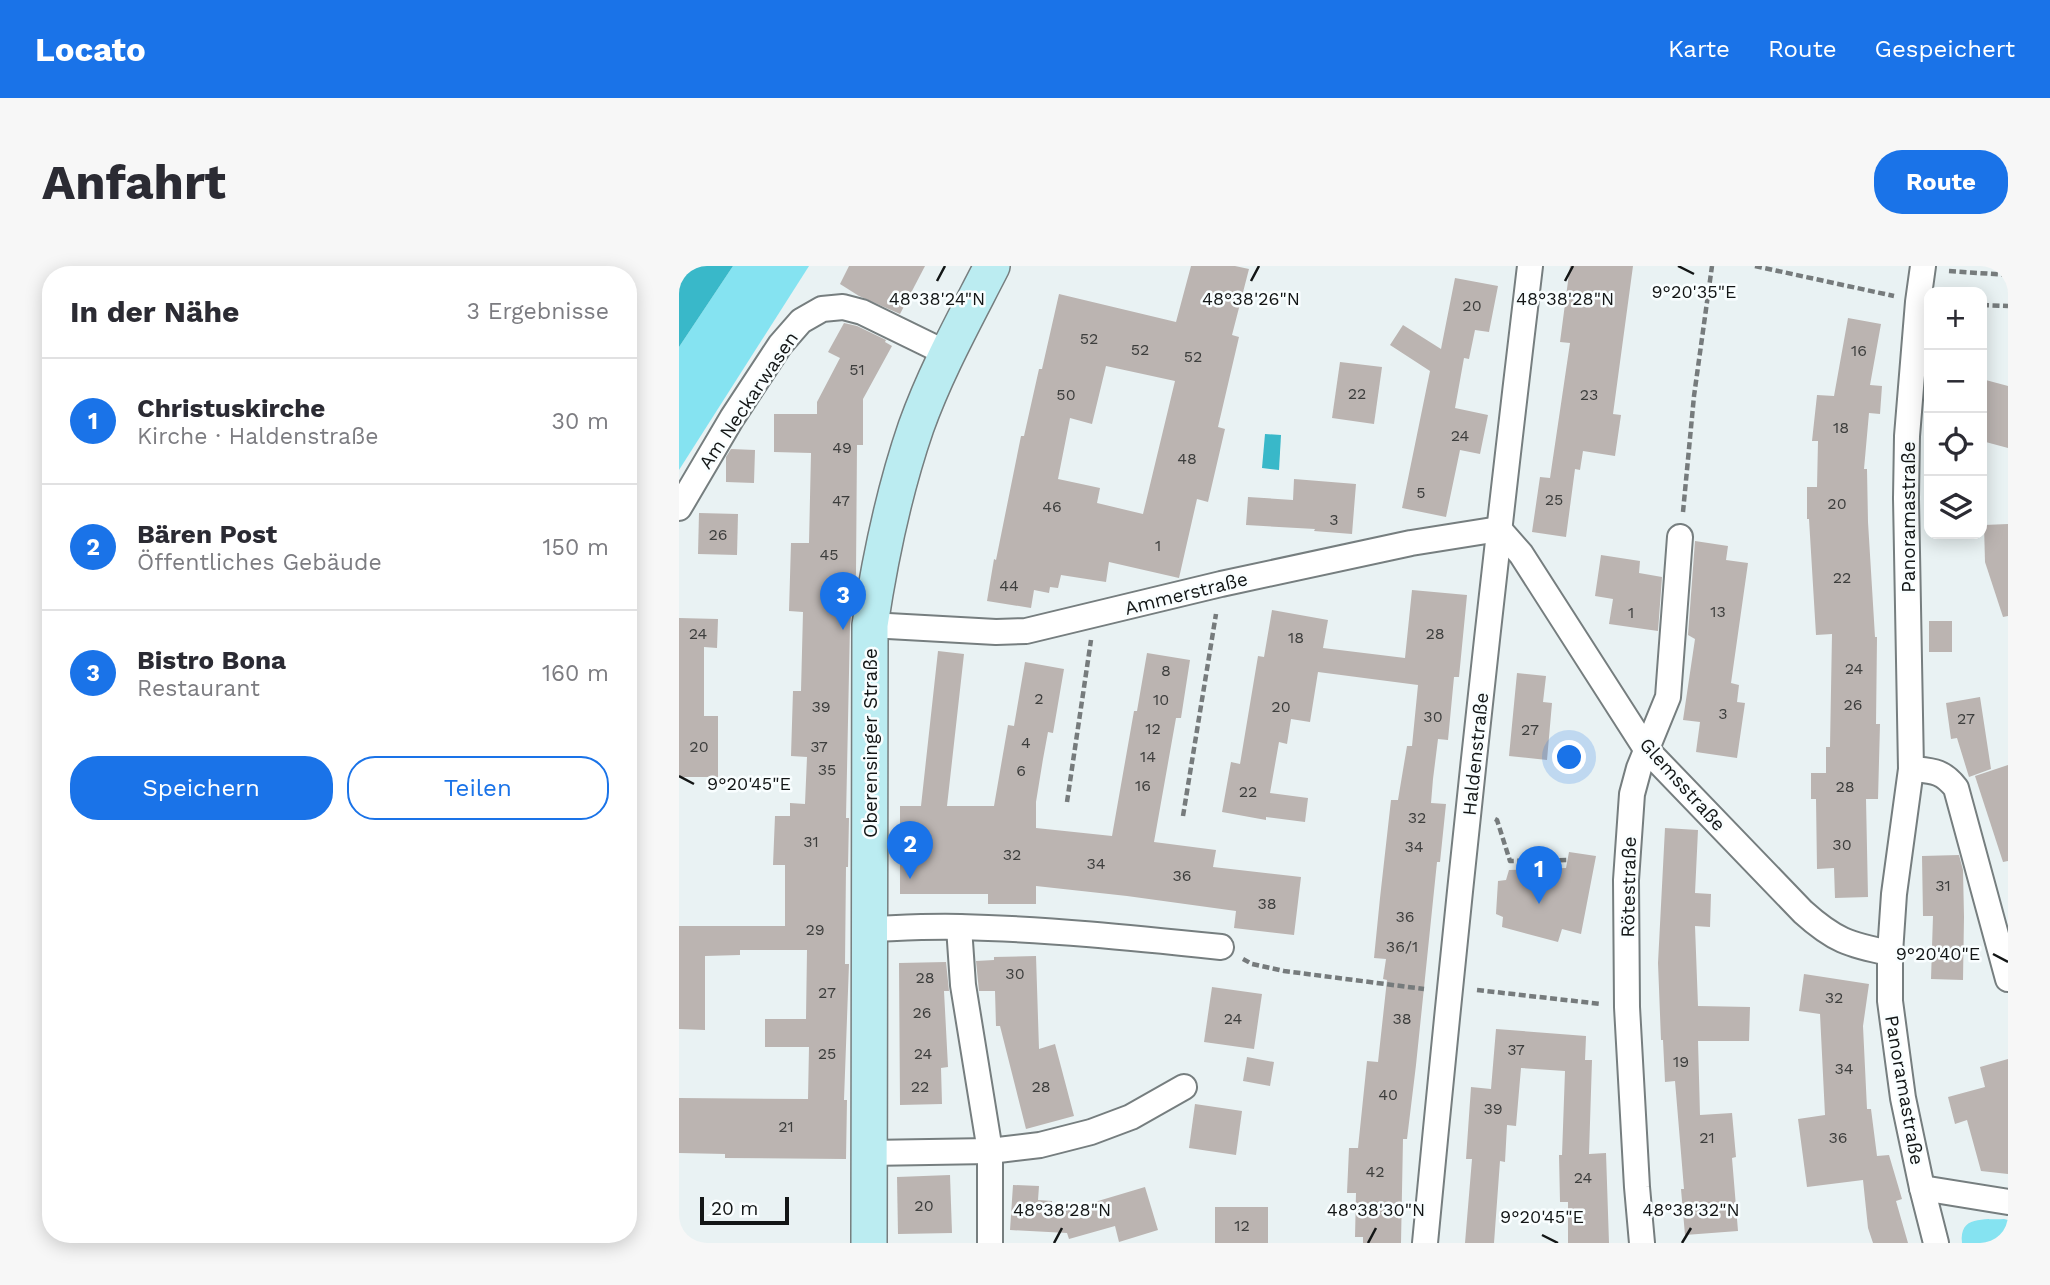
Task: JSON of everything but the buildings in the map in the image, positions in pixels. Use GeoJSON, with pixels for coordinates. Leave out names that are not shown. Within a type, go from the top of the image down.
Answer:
{"type":"FeatureCollection","features":[{"type":"Feature","properties":{"kind":"street","name":"Oberensinger Straße"},"geometry":{"type":"LineString","coordinates":[[869,1243],[870,625],[879,566],[897,489],[916,427],[946,353],[992,266]]}},
{"type":"Feature","properties":{"kind":"street","name":"Haldenstraße"},"geometry":{"type":"LineString","coordinates":[[1425,1243],[1449,992],[1530,266]]}},
{"type":"Feature","properties":{"kind":"street","name":"Panoramastraße"},"geometry":{"type":"LineString","coordinates":[[1922,268],[1907,436],[1911,769],[1889,953],[1890,1001],[1901,1086],[1936,1243]]}},
{"type":"Feature","properties":{"kind":"street","name":"Am Neckarwasen"},"geometry":{"type":"LineString","coordinates":[[679,508],[732,418],[781,345],[801,321],[822,309],[843,307],[862,312],[946,353]]}},
{"type":"Feature","properties":{"kind":"street","name":"Ammerstraße"},"geometry":{"type":"LineString","coordinates":[[870,625],[996,632],[1026,631],[1412,542],[1499,529]]}},
{"type":"Feature","properties":{"kind":"street","name":"Glemsstraße"},"geometry":{"type":"LineString","coordinates":[[1499,529],[1521,554],[1646,748],[1823,930],[1841,941],[1889,953]]}},
{"type":"Feature","properties":{"kind":"street","name":"Rötestraße"},"geometry":{"type":"LineString","coordinates":[[1642,1243],[1627,1007],[1626,880],[1632,794],[1646,748],[1668,697],[1680,537]]}},
{"type":"Feature","properties":{"kind":"street"},"geometry":{"type":"LineString","coordinates":[[1911,769],[1947,775],[1956,788],[2008,979]]}},
{"type":"Feature","properties":{"kind":"street"},"geometry":{"type":"LineString","coordinates":[[959,927],[964,985],[990,1151],[990,1243]]}},
{"type":"Feature","properties":{"kind":"street"},"geometry":{"type":"LineString","coordinates":[[869,929],[959,927],[1119,936],[1221,947]]}},
{"type":"Feature","properties":{"kind":"street"},"geometry":{"type":"LineString","coordinates":[[868,1153],[990,1151],[1040,1145],[1131,1118],[1184,1087]]}},
{"type":"Feature","properties":{"kind":"street"},"geometry":{"type":"LineString","coordinates":[[1922,1188],[2008,1202]]}},
{"type":"Feature","properties":{"kind":"path"},"geometry":{"type":"LineString","coordinates":[[1680,537],[1694,396],[1712,266]]}},
{"type":"Feature","properties":{"kind":"path"},"geometry":{"type":"LineString","coordinates":[[1755,266],[1918,302]]}},
{"type":"Feature","properties":{"kind":"path"},"geometry":{"type":"LineString","coordinates":[[1922,268],[2008,275]]}},
{"type":"Feature","properties":{"kind":"path"},"geometry":{"type":"LineString","coordinates":[[1987,305],[2008,306]]}},
{"type":"Feature","properties":{"kind":"path"},"geometry":{"type":"LineString","coordinates":[[1183,816],[1221,584]]}},
{"type":"Feature","properties":{"kind":"path"},"geometry":{"type":"LineString","coordinates":[[1067,802],[1095,615]]}},
{"type":"Feature","properties":{"kind":"path"},"geometry":{"type":"LineString","coordinates":[[1470,804],[1497,820],[1510,861],[1567,860]]}},
{"type":"Feature","properties":{"kind":"path"},"geometry":{"type":"LineString","coordinates":[[1221,947],[1252,964],[1284,971],[1449,992]]}},
{"type":"Feature","properties":{"kind":"path"},"geometry":{"type":"LineString","coordinates":[[1483,991],[1599,1003]]}},
{"type":"Feature","properties":{"kind":"shaded area"},"geometry":{"type":"Polygon","coordinates":[[[679,266],[733,266],[679,347],[679,266]]]}},
{"type":"Feature","properties":{"kind":"shaded area"},"geometry":{"type":"Polygon","coordinates":[[[733,266],[809,266],[679,470],[679,347],[733,266]]]}},
{"type":"Feature","properties":{"kind":"shaded area"},"geometry":{"type":"Polygon","coordinates":[[[1265,434],[1281,435],[1279,470],[1262,468],[1265,434]]]}},
{"type":"Feature","properties":{"kind":"shaded area"},"geometry":{"type":"Polygon","coordinates":[[[2008,1220],[2008,1243],[1962,1243],[1964,1228],[1969,1223],[2008,1220]]]}},
{"type":"Feature","properties":{"kind":"place","name":"Bistro Bona"},"geometry":{"type":"Point","coordinates":[843,630]}},
{"type":"Feature","properties":{"kind":"place","name":"Bären Post"},"geometry":{"type":"Point","coordinates":[910,879]}},
{"type":"Feature","properties":{"kind":"place","name":"Christuskirche"},"geometry":{"type":"Point","coordinates":[1539,904]}}]}
